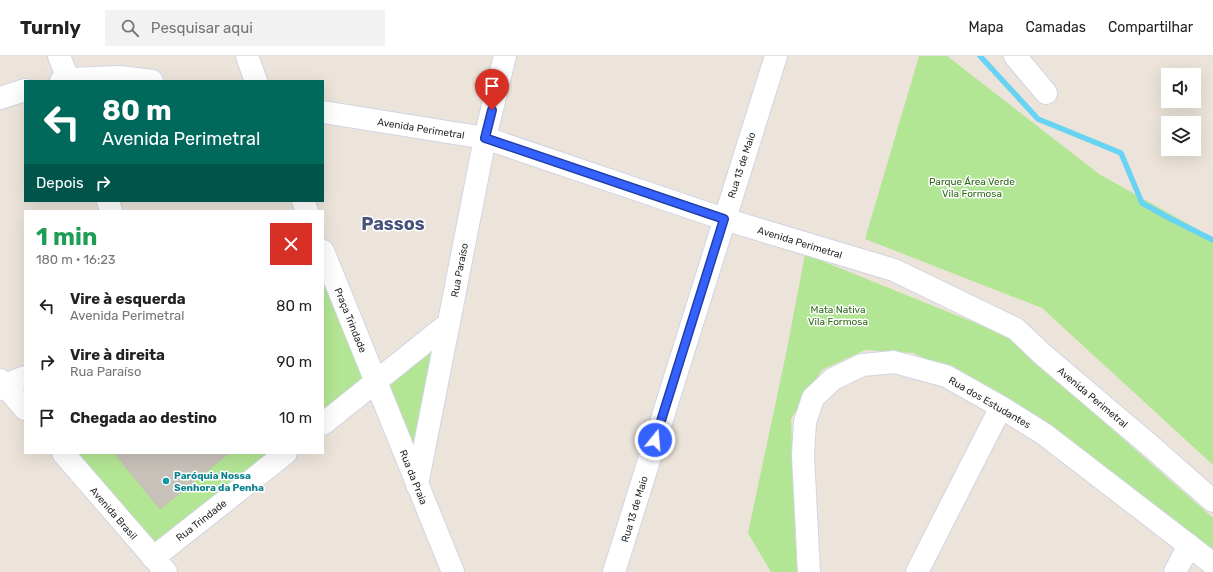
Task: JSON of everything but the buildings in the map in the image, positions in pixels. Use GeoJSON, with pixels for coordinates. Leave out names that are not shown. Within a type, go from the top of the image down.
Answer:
{"type":"FeatureCollection","features":[{"type":"Feature","properties":{"kind":"street"},"geometry":{"type":"LineString","coordinates":[[59,56],[66,80],[120,77],[144,80]]}},
{"type":"Feature","properties":{"kind":"street"},"geometry":{"type":"LineString","coordinates":[[247,56],[256,80]]}},
{"type":"Feature","properties":{"kind":"street","name":"Rua Paraíso"},"geometry":{"type":"LineString","coordinates":[[417,485],[485,138],[505,56]]}},
{"type":"Feature","properties":{"kind":"street","name":"Rua 13 de Maio"},"geometry":{"type":"LineString","coordinates":[[614,572],[776,56]]}},
{"type":"Feature","properties":{"kind":"street"},"geometry":{"type":"LineString","coordinates":[[1015,56],[1046,93]]}},
{"type":"Feature","properties":{"kind":"street"},"geometry":{"type":"LineString","coordinates":[[0,98],[24,90]]}},
{"type":"Feature","properties":{"kind":"street","name":"Avenida Perimetral"},"geometry":{"type":"LineString","coordinates":[[324,112],[485,138],[724,219],[894,270],[1016,329],[1041,353],[1213,501]]}},
{"type":"Feature","properties":{"kind":"street","name":"Praça Trindade"},"geometry":{"type":"LineString","coordinates":[[324,258],[376,382]]}},
{"type":"Feature","properties":{"kind":"street"},"geometry":{"type":"LineString","coordinates":[[324,423],[449,323]]}},
{"type":"Feature","properties":{"kind":"street","name":"Rua dos Estudantes"},"geometry":{"type":"LineString","coordinates":[[809,572],[803,455],[805,422],[813,398],[832,379],[862,365],[894,362],[946,376],[1001,407],[1044,434],[1213,564]]}},
{"type":"Feature","properties":{"kind":"street"},"geometry":{"type":"LineString","coordinates":[[24,377],[2,385],[24,408]]}},
{"type":"Feature","properties":{"kind":"street","name":"Rua da Praia"},"geometry":{"type":"LineString","coordinates":[[376,382],[453,572]]}},
{"type":"Feature","properties":{"kind":"street"},"geometry":{"type":"LineString","coordinates":[[917,572],[1001,407]]}},
{"type":"Feature","properties":{"kind":"street","name":"Avenida Brasil"},"geometry":{"type":"LineString","coordinates":[[64,454],[159,565]]}},
{"type":"Feature","properties":{"kind":"street","name":"Rua Trindade"},"geometry":{"type":"LineString","coordinates":[[159,565],[285,454]]}},
{"type":"Feature","properties":{"kind":"street"},"geometry":{"type":"LineString","coordinates":[[1175,572],[1189,546]]}},
{"type":"Feature","properties":{"kind":"green space","name":"Parque Área Verde Vila Formosa"},"geometry":{"type":"Polygon","coordinates":[[[919,56],[947,56],[1099,174],[1213,238],[1213,465],[1042,308],[865,239],[919,56]]]}},
{"type":"Feature","properties":{"kind":"green space","name":"Mata Nativa Vila Formosa"},"geometry":{"type":"Polygon","coordinates":[[[805,254],[1005,335],[1213,518],[1213,551],[1077,445],[980,384],[913,353],[865,350],[822,370],[791,419],[797,572],[771,572],[748,533],[787,349],[805,254]]]}},
{"type":"Feature","properties":{"kind":"green space"},"geometry":{"type":"Polygon","coordinates":[[[324,280],[366,378],[324,410],[324,280]]]}},
{"type":"Feature","properties":{"kind":"green space"},"geometry":{"type":"Polygon","coordinates":[[[443,336],[416,469],[383,383],[443,336]]]}},
{"type":"Feature","properties":{"kind":"green space"},"geometry":{"type":"Polygon","coordinates":[[[78,454],[268,454],[153,543],[78,454]]]}},
{"type":"Feature","properties":{"kind":"waterway"},"geometry":{"type":"LineString","coordinates":[[980,56],[1038,119],[1121,153],[1142,203],[1213,240]]}},
{"type":"Feature","properties":{"kind":"place","name":"Paróquia Nossa Senhora da Penha"},"geometry":{"type":"Point","coordinates":[166,481]}},
{"type":"Feature","properties":{"kind":"district","name":"Passos"},"geometry":{"type":"Point","coordinates":[393,224]}},
{"type":"Feature","properties":{"kind":"route"},"geometry":{"type":"LineString","coordinates":[[492,110],[485,138],[724,219],[655,440]]}}]}
